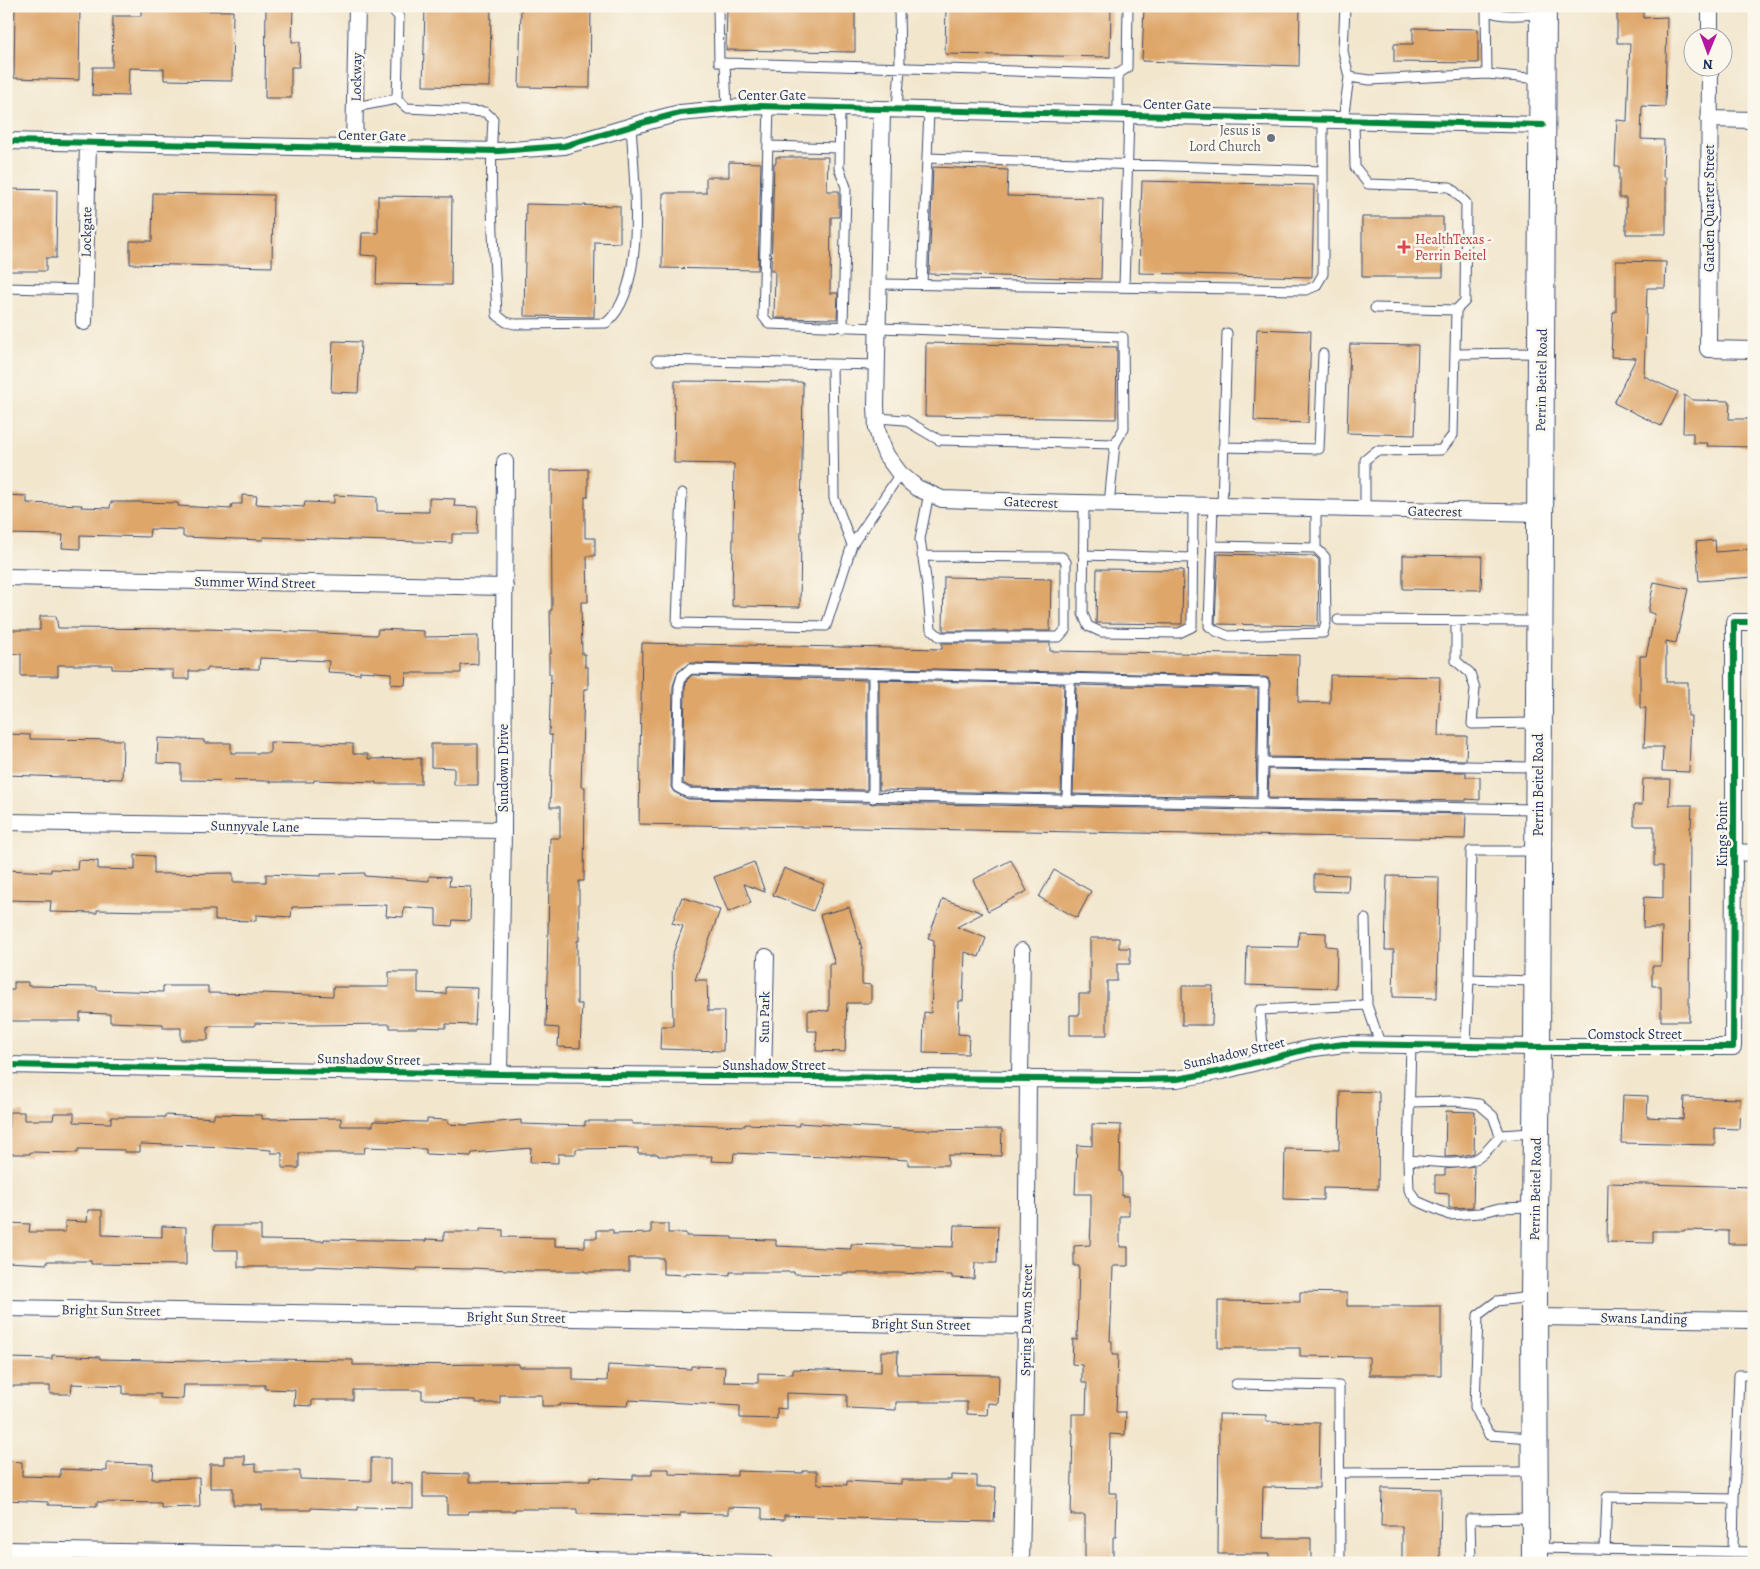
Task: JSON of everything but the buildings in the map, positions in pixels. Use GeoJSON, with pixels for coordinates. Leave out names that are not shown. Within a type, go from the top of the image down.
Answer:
{"type":"FeatureCollection","features":[{"type":"Feature","properties":{"kind":"main road","name":"Perrin Beitel Road"},"geometry":{"type":"LineString","coordinates":[[1535,1555],[1534,1307],[1543,10]]}},
{"type":"Feature","properties":{"kind":"street"},"geometry":{"type":"LineString","coordinates":[[1710,6],[1710,28]]}},
{"type":"Feature","properties":{"kind":"street","name":"Lockway"},"geometry":{"type":"LineString","coordinates":[[354,147],[357,8]]}},
{"type":"Feature","properties":{"kind":"street","name":"Garden Quarter Street"},"geometry":{"type":"LineString","coordinates":[[1710,78],[1708,349],[1754,350]]}},
{"type":"Feature","properties":{"kind":"street","name":"Center Gate"},"geometry":{"type":"LineString","coordinates":[[6,141],[491,151],[564,146],[680,113],[769,106],[1543,126]]}},
{"type":"Feature","properties":{"kind":"street","name":"Gatecrest"},"geometry":{"type":"LineString","coordinates":[[890,109],[878,284],[877,429],[886,455],[900,474],[917,488],[942,499],[1084,504],[1539,513]]}},
{"type":"Feature","properties":{"kind":"street"},"geometry":{"type":"LineString","coordinates":[[1710,119],[1754,120]]}},
{"type":"Feature","properties":{"kind":"street","name":"Lockgate"},"geometry":{"type":"LineString","coordinates":[[84,322],[88,142]]}},
{"type":"Feature","properties":{"kind":"street","name":"Sundown Drive"},"geometry":{"type":"LineString","coordinates":[[498,1074],[503,830],[506,462]]}},
{"type":"Feature","properties":{"kind":"street","name":"Summer Wind Street"},"geometry":{"type":"LineString","coordinates":[[6,578],[505,586]]}},
{"type":"Feature","properties":{"kind":"street","name":"Kings Point"},"geometry":{"type":"LineString","coordinates":[[1733,1047],[1734,622],[1754,622]]}},
{"type":"Feature","properties":{"kind":"street","name":"Sunnyvale Lane"},"geometry":{"type":"LineString","coordinates":[[6,822],[503,830]]}},
{"type":"Feature","properties":{"kind":"street"},"geometry":{"type":"LineString","coordinates":[[1734,852],[1754,852]]}},
{"type":"Feature","properties":{"kind":"street","name":"Spring Dawn Street"},"geometry":{"type":"LineString","coordinates":[[1021,1563],[1026,1326],[1022,951]]}},
{"type":"Feature","properties":{"kind":"street","name":"Sun Park"},"geometry":{"type":"LineString","coordinates":[[763,1077],[766,958]]}},
{"type":"Feature","properties":{"kind":"street","name":"Sunshadow Street"},"geometry":{"type":"LineString","coordinates":[[6,1065],[498,1074],[1177,1079],[1222,1071],[1307,1049],[1344,1044],[1466,1044],[1537,1047]]}},
{"type":"Feature","properties":{"kind":"street","name":"Comstock Street"},"geometry":{"type":"LineString","coordinates":[[1537,1047],[1733,1047]]}},
{"type":"Feature","properties":{"kind":"street","name":"Swans Landing"},"geometry":{"type":"LineString","coordinates":[[1534,1307],[1754,1320]]}},
{"type":"Feature","properties":{"kind":"street","name":"Bright Sun Street"},"geometry":{"type":"LineString","coordinates":[[6,1308],[1026,1326]]}},
{"type":"Feature","properties":{"kind":"street"},"geometry":{"type":"LineString","coordinates":[[6,1550],[765,1563]]}},
{"type":"Feature","properties":{"kind":"lane"},"geometry":{"type":"LineString","coordinates":[[718,6],[719,62],[1118,74],[1127,68],[1128,6]]}},
{"type":"Feature","properties":{"kind":"lane"},"geometry":{"type":"LineString","coordinates":[[890,109],[900,67],[899,6]]}},
{"type":"Feature","properties":{"kind":"lane"},"geometry":{"type":"LineString","coordinates":[[1345,6],[1343,51],[1349,77],[1349,121],[1356,167],[1368,184],[1450,186],[1466,203],[1465,301],[1456,310],[1453,435],[1440,450],[1376,451],[1365,460],[1365,510]]}},
{"type":"Feature","properties":{"kind":"lane"},"geometry":{"type":"LineString","coordinates":[[357,8],[392,9],[399,17],[397,99],[407,108],[485,112],[493,119],[491,151],[497,315],[506,322],[515,324],[606,323],[618,310],[627,289],[634,251],[636,209],[631,126]]}},
{"type":"Feature","properties":{"kind":"lane"},"geometry":{"type":"LineString","coordinates":[[1487,74],[1485,8],[1501,15],[1543,10]]}},
{"type":"Feature","properties":{"kind":"lane"},"geometry":{"type":"LineString","coordinates":[[725,63],[728,108]]}},
{"type":"Feature","properties":{"kind":"lane"},"geometry":{"type":"LineString","coordinates":[[1118,74],[1127,164],[1124,288]]}},
{"type":"Feature","properties":{"kind":"lane"},"geometry":{"type":"LineString","coordinates":[[1349,77],[1370,80],[1487,74],[1543,80]]}},
{"type":"Feature","properties":{"kind":"lane"},"geometry":{"type":"LineString","coordinates":[[355,107],[397,99]]}},
{"type":"Feature","properties":{"kind":"lane"},"geometry":{"type":"LineString","coordinates":[[769,106],[763,316],[769,324],[1123,338],[1124,428],[1114,444],[1109,504]]}},
{"type":"Feature","properties":{"kind":"lane"},"geometry":{"type":"LineString","coordinates":[[840,108],[839,168],[846,187],[843,328]]}},
{"type":"Feature","properties":{"kind":"lane"},"geometry":{"type":"LineString","coordinates":[[922,285],[929,110]]}},
{"type":"Feature","properties":{"kind":"lane"},"geometry":{"type":"LineString","coordinates":[[878,284],[1306,290],[1316,286],[1323,274],[1322,120]]}},
{"type":"Feature","properties":{"kind":"lane"},"geometry":{"type":"LineString","coordinates":[[768,146],[839,148]]}},
{"type":"Feature","properties":{"kind":"lane"},"geometry":{"type":"LineString","coordinates":[[927,158],[1323,171]]}},
{"type":"Feature","properties":{"kind":"lane"},"geometry":{"type":"LineString","coordinates":[[6,288],[85,290]]}},
{"type":"Feature","properties":{"kind":"lane"},"geometry":{"type":"LineString","coordinates":[[1375,308],[1456,310]]}},
{"type":"Feature","properties":{"kind":"lane"},"geometry":{"type":"LineString","coordinates":[[1212,546],[1316,548],[1325,557],[1326,622],[1323,633],[1228,636],[1209,626],[1212,546],[1223,447],[1227,333]]}},
{"type":"Feature","properties":{"kind":"lane"},"geometry":{"type":"LineString","coordinates":[[1455,354],[1541,353]]}},
{"type":"Feature","properties":{"kind":"lane"},"geometry":{"type":"LineString","coordinates":[[1223,447],[1319,449],[1323,354]]}},
{"type":"Feature","properties":{"kind":"lane"},"geometry":{"type":"LineString","coordinates":[[657,360],[877,365]]}},
{"type":"Feature","properties":{"kind":"lane"},"geometry":{"type":"LineString","coordinates":[[832,364],[834,498],[852,545]]}},
{"type":"Feature","properties":{"kind":"lane"},"geometry":{"type":"LineString","coordinates":[[877,418],[905,420],[939,440],[1114,444]]}},
{"type":"Feature","properties":{"kind":"lane"},"geometry":{"type":"LineString","coordinates":[[682,493],[677,623],[826,626],[852,545],[900,474]]}},
{"type":"Feature","properties":{"kind":"lane"},"geometry":{"type":"LineString","coordinates":[[922,556],[1062,557],[1066,562],[1066,629],[1059,637],[940,637],[930,630],[927,585],[922,556],[920,539],[929,493]]}},
{"type":"Feature","properties":{"kind":"lane"},"geometry":{"type":"LineString","coordinates":[[1084,504],[1083,614],[1088,626],[1101,632],[1179,633],[1192,627],[1193,506]]}},
{"type":"Feature","properties":{"kind":"lane"},"geometry":{"type":"LineString","coordinates":[[1316,509],[1316,548]]}},
{"type":"Feature","properties":{"kind":"lane"},"geometry":{"type":"LineString","coordinates":[[1083,555],[1193,558]]}},
{"type":"Feature","properties":{"kind":"lane"},"geometry":{"type":"LineString","coordinates":[[1338,620],[1539,621]]}},
{"type":"Feature","properties":{"kind":"lane"},"geometry":{"type":"LineString","coordinates":[[1456,621],[1456,661],[1470,673],[1475,688],[1472,724],[1538,722]]}},
{"type":"Feature","properties":{"kind":"lane"},"geometry":{"type":"LineString","coordinates":[[1262,804],[1264,683],[690,670],[682,676],[679,686],[677,787],[688,793],[873,798],[1538,809]]}},
{"type":"Feature","properties":{"kind":"lane"},"geometry":{"type":"LineString","coordinates":[[873,674],[873,798]]}},
{"type":"Feature","properties":{"kind":"lane"},"geometry":{"type":"LineString","coordinates":[[1067,801],[1070,678]]}},
{"type":"Feature","properties":{"kind":"lane"},"geometry":{"type":"LineString","coordinates":[[1264,762],[1538,767]]}},
{"type":"Feature","properties":{"kind":"lane"},"geometry":{"type":"LineString","coordinates":[[1466,1044],[1471,851],[1538,851]]}},
{"type":"Feature","properties":{"kind":"lane"},"geometry":{"type":"LineString","coordinates":[[1365,919],[1367,1005],[1380,1043]]}},
{"type":"Feature","properties":{"kind":"lane"},"geometry":{"type":"LineString","coordinates":[[1469,979],[1537,981]]}},
{"type":"Feature","properties":{"kind":"lane"},"geometry":{"type":"LineString","coordinates":[[1264,1060],[1260,1010],[1367,1005]]}},
{"type":"Feature","properties":{"kind":"lane"},"geometry":{"type":"LineString","coordinates":[[1411,1044],[1409,1190],[1417,1201],[1448,1215],[1480,1213],[1499,1208],[1535,1207]]}},
{"type":"Feature","properties":{"kind":"lane"},"geometry":{"type":"LineString","coordinates":[[1409,1102],[1455,1101],[1479,1104],[1493,1116],[1500,1135]]}},
{"type":"Feature","properties":{"kind":"lane"},"geometry":{"type":"LineString","coordinates":[[1408,1160],[1446,1163],[1477,1158],[1488,1150],[1500,1135],[1536,1133]]}},
{"type":"Feature","properties":{"kind":"lane"},"geometry":{"type":"LineString","coordinates":[[1534,1307],[1497,1301],[1478,1315],[1475,1407],[1489,1435],[1535,1438]]}},
{"type":"Feature","properties":{"kind":"lane"},"geometry":{"type":"LineString","coordinates":[[1733,1552],[1739,1374],[1754,1375]]}},
{"type":"Feature","properties":{"kind":"lane"},"geometry":{"type":"LineString","coordinates":[[1236,1384],[1338,1386],[1340,1563]]}},
{"type":"Feature","properties":{"kind":"lane"},"geometry":{"type":"LineString","coordinates":[[1340,1473],[1535,1472]]}},
{"type":"Feature","properties":{"kind":"lane"},"geometry":{"type":"LineString","coordinates":[[1605,1549],[1607,1497],[1734,1499]]}},
{"type":"Feature","properties":{"kind":"lane"},"geometry":{"type":"LineString","coordinates":[[1471,1563],[1470,1519],[1535,1518]]}},
{"type":"Feature","properties":{"kind":"lane"},"geometry":{"type":"LineString","coordinates":[[1535,1555],[1605,1549],[1754,1552]]}},
{"type":"Feature","properties":{"kind":"cycle path"},"geometry":{"type":"LineString","coordinates":[[6,141],[498,151],[564,146],[680,113],[756,106],[1543,125]]}},
{"type":"Feature","properties":{"kind":"cycle path"},"geometry":{"type":"LineString","coordinates":[[6,1065],[499,1074],[1137,1080],[1177,1079],[1222,1071],[1307,1049],[1344,1044],[1537,1047],[1733,1047],[1734,622],[1754,622]]}},
{"type":"Feature","properties":{"kind":"place","name":"Jesus is Lord Church"},"geometry":{"type":"Point","coordinates":[1271,138]}},
{"type":"Feature","properties":{"kind":"place","name":"HealthTexas - Perrin Beitel"},"geometry":{"type":"Point","coordinates":[1404,247]}}]}
